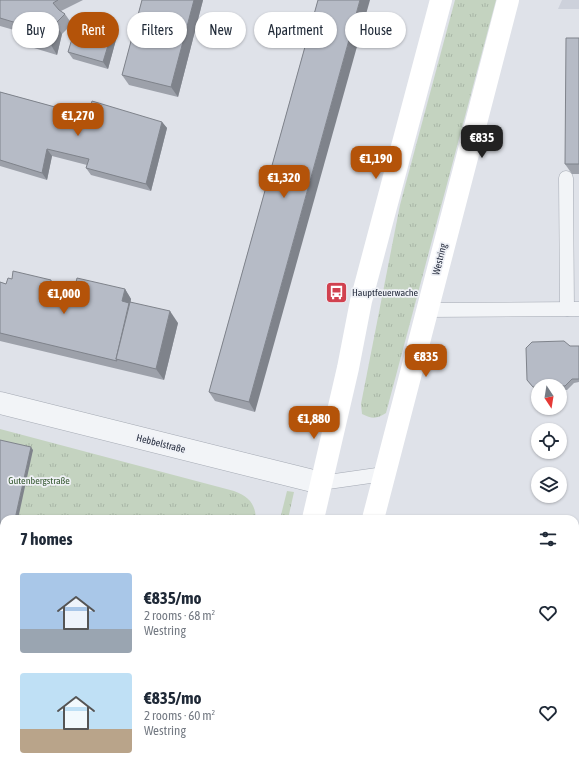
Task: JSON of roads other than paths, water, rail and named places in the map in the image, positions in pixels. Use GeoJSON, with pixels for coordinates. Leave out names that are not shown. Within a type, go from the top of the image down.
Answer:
{"type":"FeatureCollection","features":[{"type":"Feature","properties":{"kind":"main road"},"geometry":{"type":"LineString","coordinates":[[314,515],[348,368],[361,301],[441,0]]}},
{"type":"Feature","properties":{"kind":"main road","name":"Westring"},"geometry":{"type":"LineString","coordinates":[[374,515],[426,310],[508,0]]}},
{"type":"Feature","properties":{"kind":"street","name":"Hebbelstraße"},"geometry":{"type":"LineString","coordinates":[[0,404],[321,483]]}},
{"type":"Feature","properties":{"kind":"lane"},"geometry":{"type":"LineString","coordinates":[[426,310],[573,309],[566,178]]}},
{"type":"Feature","properties":{"kind":"lane"},"geometry":{"type":"LineString","coordinates":[[321,483],[384,474]]}},
{"type":"Feature","properties":{"kind":"place","name":"Hauptfeuerwache"},"geometry":{"type":"Point","coordinates":[336,292]}},
{"type":"Feature","properties":{"kind":"park label","name":"Gutenbergstraße"},"geometry":{"type":"Point","coordinates":[39,480]}}]}
